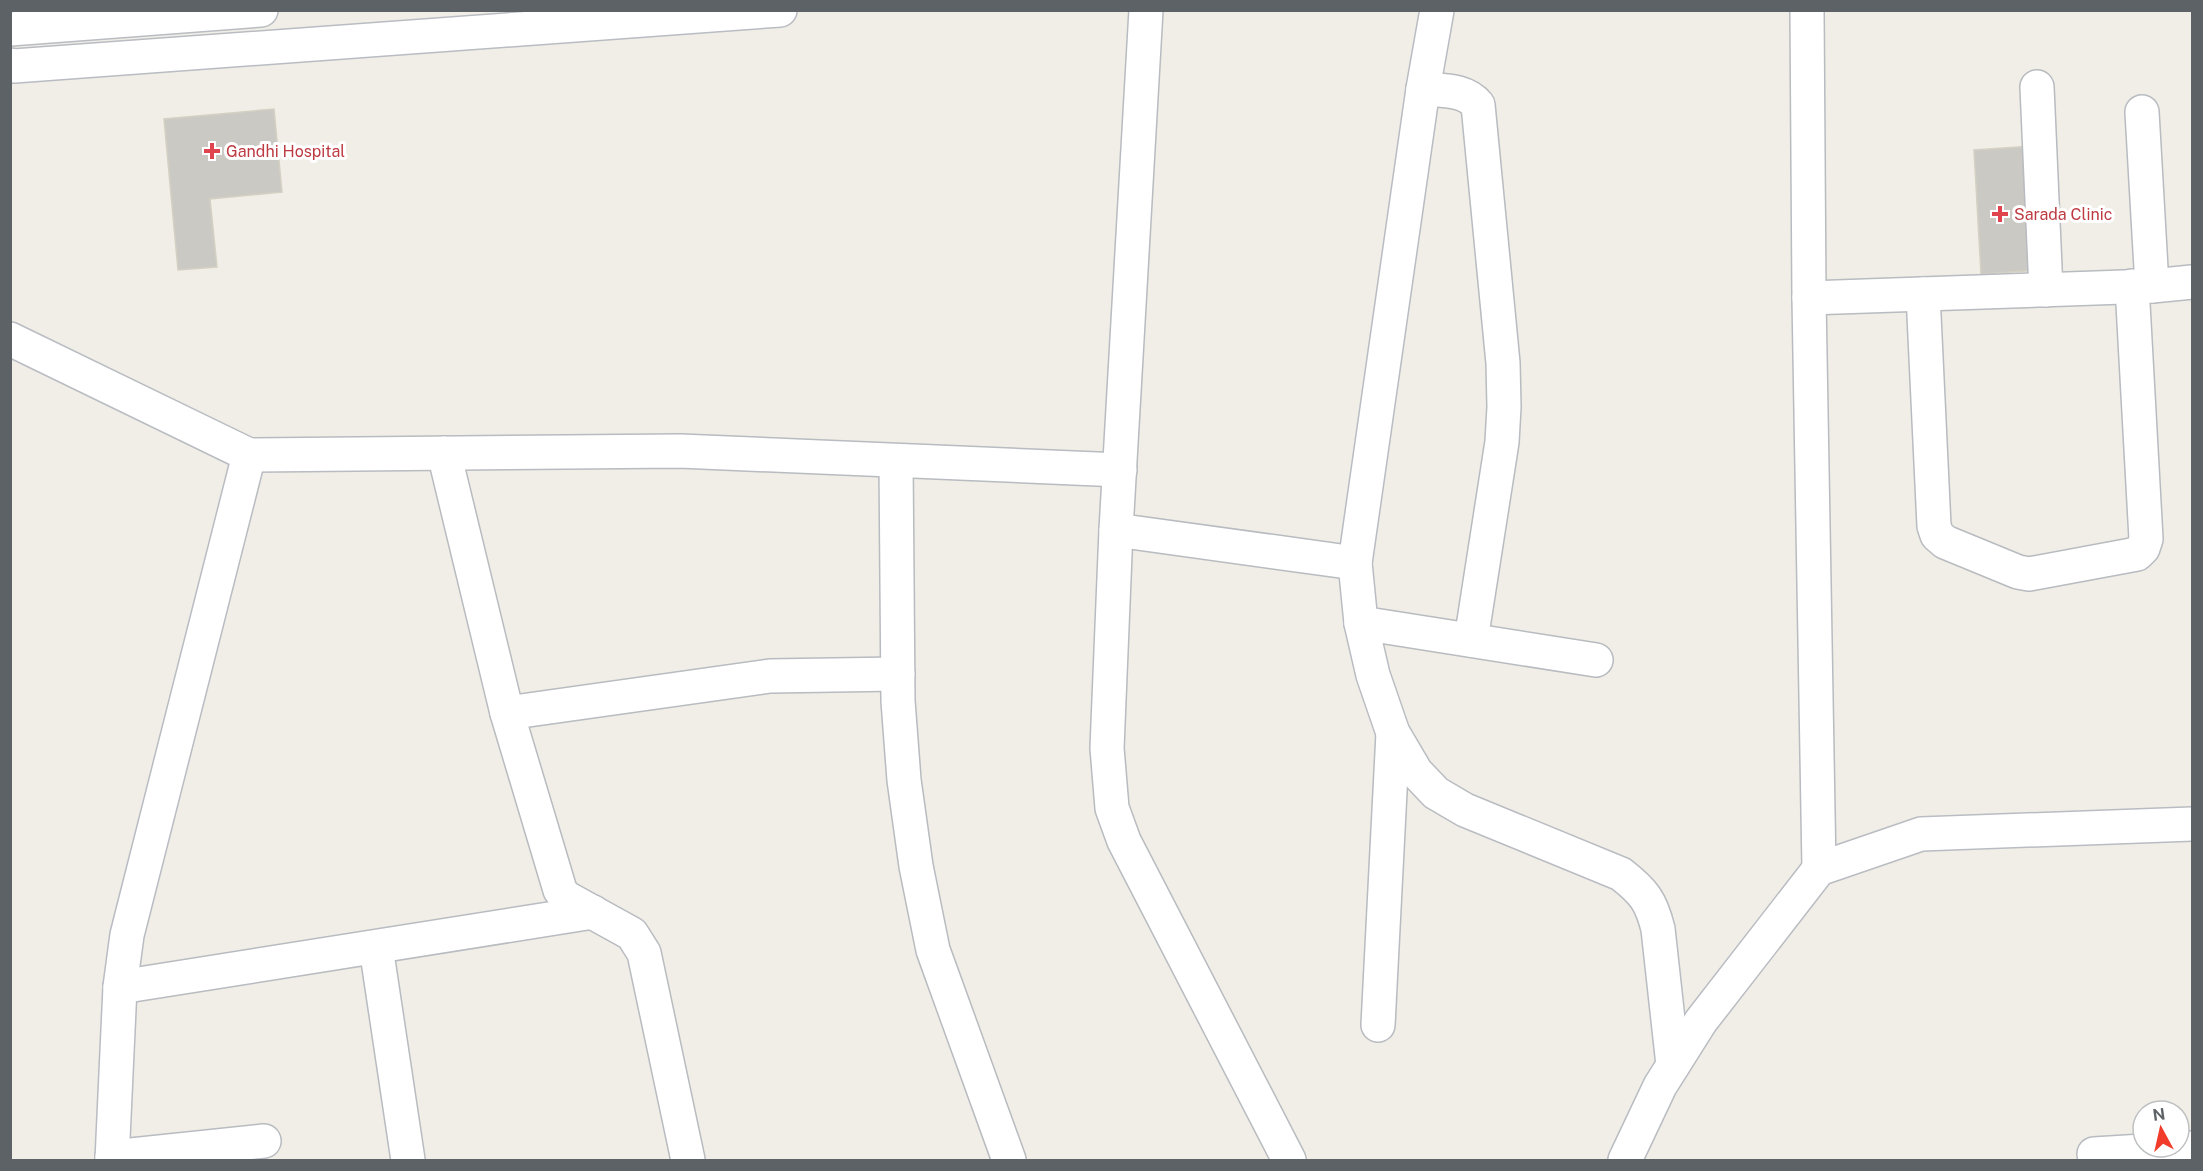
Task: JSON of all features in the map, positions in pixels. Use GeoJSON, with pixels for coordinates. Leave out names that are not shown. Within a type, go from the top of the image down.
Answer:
{"type":"FeatureCollection","features":[{"type":"Feature","properties":{"kind":"street"},"geometry":{"type":"LineString","coordinates":[[10,65],[25,66],[780,10]]}},
{"type":"Feature","properties":{"kind":"street"},"geometry":{"type":"LineString","coordinates":[[1146,10],[1116,530],[1107,748],[1112,808],[1124,841],[1289,1161]]}},
{"type":"Feature","properties":{"kind":"street"},"geometry":{"type":"LineString","coordinates":[[1437,10],[1423,88],[1355,563],[1361,623],[1373,675],[1393,733],[1416,771],[1437,793],[1465,810],[1621,874],[1642,891],[1653,908],[1658,929],[1673,1065]]}},
{"type":"Feature","properties":{"kind":"street"},"geometry":{"type":"LineString","coordinates":[[1808,10],[1809,298],[1819,868]]}},
{"type":"Feature","properties":{"kind":"street"},"geometry":{"type":"LineString","coordinates":[[10,29],[253,11],[244,49]]}},
{"type":"Feature","properties":{"kind":"street"},"geometry":{"type":"LineString","coordinates":[[2037,87],[2046,290]]}},
{"type":"Feature","properties":{"kind":"street"},"geometry":{"type":"LineString","coordinates":[[1423,88],[1465,93],[1478,105],[1503,363],[1502,442],[1471,640]]}},
{"type":"Feature","properties":{"kind":"street"},"geometry":{"type":"LineString","coordinates":[[1923,294],[1934,526],[1937,536],[1945,542],[2018,572],[2029,574],[2137,554],[2143,548],[2146,539],[2142,112]]}},
{"type":"Feature","properties":{"kind":"street"},"geometry":{"type":"LineString","coordinates":[[1809,298],[2046,290],[2193,282]]}},
{"type":"Feature","properties":{"kind":"street"},"geometry":{"type":"LineString","coordinates":[[10,339],[249,455],[680,451],[1120,470]]}},
{"type":"Feature","properties":{"kind":"street"},"geometry":{"type":"LineString","coordinates":[[444,453],[507,713],[560,890],[565,897],[632,934],[644,953],[688,1161]]}},
{"type":"Feature","properties":{"kind":"street"},"geometry":{"type":"LineString","coordinates":[[249,455],[127,935],[120,987],[112,1159],[184,1155],[264,1141]]}},
{"type":"Feature","properties":{"kind":"street"},"geometry":{"type":"LineString","coordinates":[[896,461],[898,701],[904,780],[916,866],[933,950],[1009,1161]]}},
{"type":"Feature","properties":{"kind":"street"},"geometry":{"type":"LineString","coordinates":[[1116,530],[1355,563]]}},
{"type":"Feature","properties":{"kind":"street"},"geometry":{"type":"LineString","coordinates":[[1361,623],[1596,660]]}},
{"type":"Feature","properties":{"kind":"street"},"geometry":{"type":"LineString","coordinates":[[507,713],[770,676],[898,674]]}},
{"type":"Feature","properties":{"kind":"street"},"geometry":{"type":"LineString","coordinates":[[1378,1025],[1393,733]]}},
{"type":"Feature","properties":{"kind":"street"},"geometry":{"type":"LineString","coordinates":[[1625,1161],[1660,1086],[1701,1021],[1819,868],[1921,834],[2193,824]]}},
{"type":"Feature","properties":{"kind":"street"},"geometry":{"type":"LineString","coordinates":[[120,987],[592,912]]}},
{"type":"Feature","properties":{"kind":"street"},"geometry":{"type":"LineString","coordinates":[[376,947],[408,1161]]}},
{"type":"Feature","properties":{"kind":"street"},"geometry":{"type":"LineString","coordinates":[[2094,1154],[2193,1148]]}},
{"type":"Feature","properties":{"kind":"building"},"geometry":{"type":"Polygon","coordinates":[[[274,109],[282,192],[210,199],[217,267],[178,270],[164,119],[274,109]]]}},
{"type":"Feature","properties":{"kind":"building"},"geometry":{"type":"Polygon","coordinates":[[[2034,146],[2041,270],[1981,274],[1974,150],[2034,146]]]}},
{"type":"Feature","properties":{"kind":"place","name":"Gandhi Hospital"},"geometry":{"type":"Point","coordinates":[212,151]}},
{"type":"Feature","properties":{"kind":"place","name":"Sarada Clinic"},"geometry":{"type":"Point","coordinates":[2000,214]}}]}
